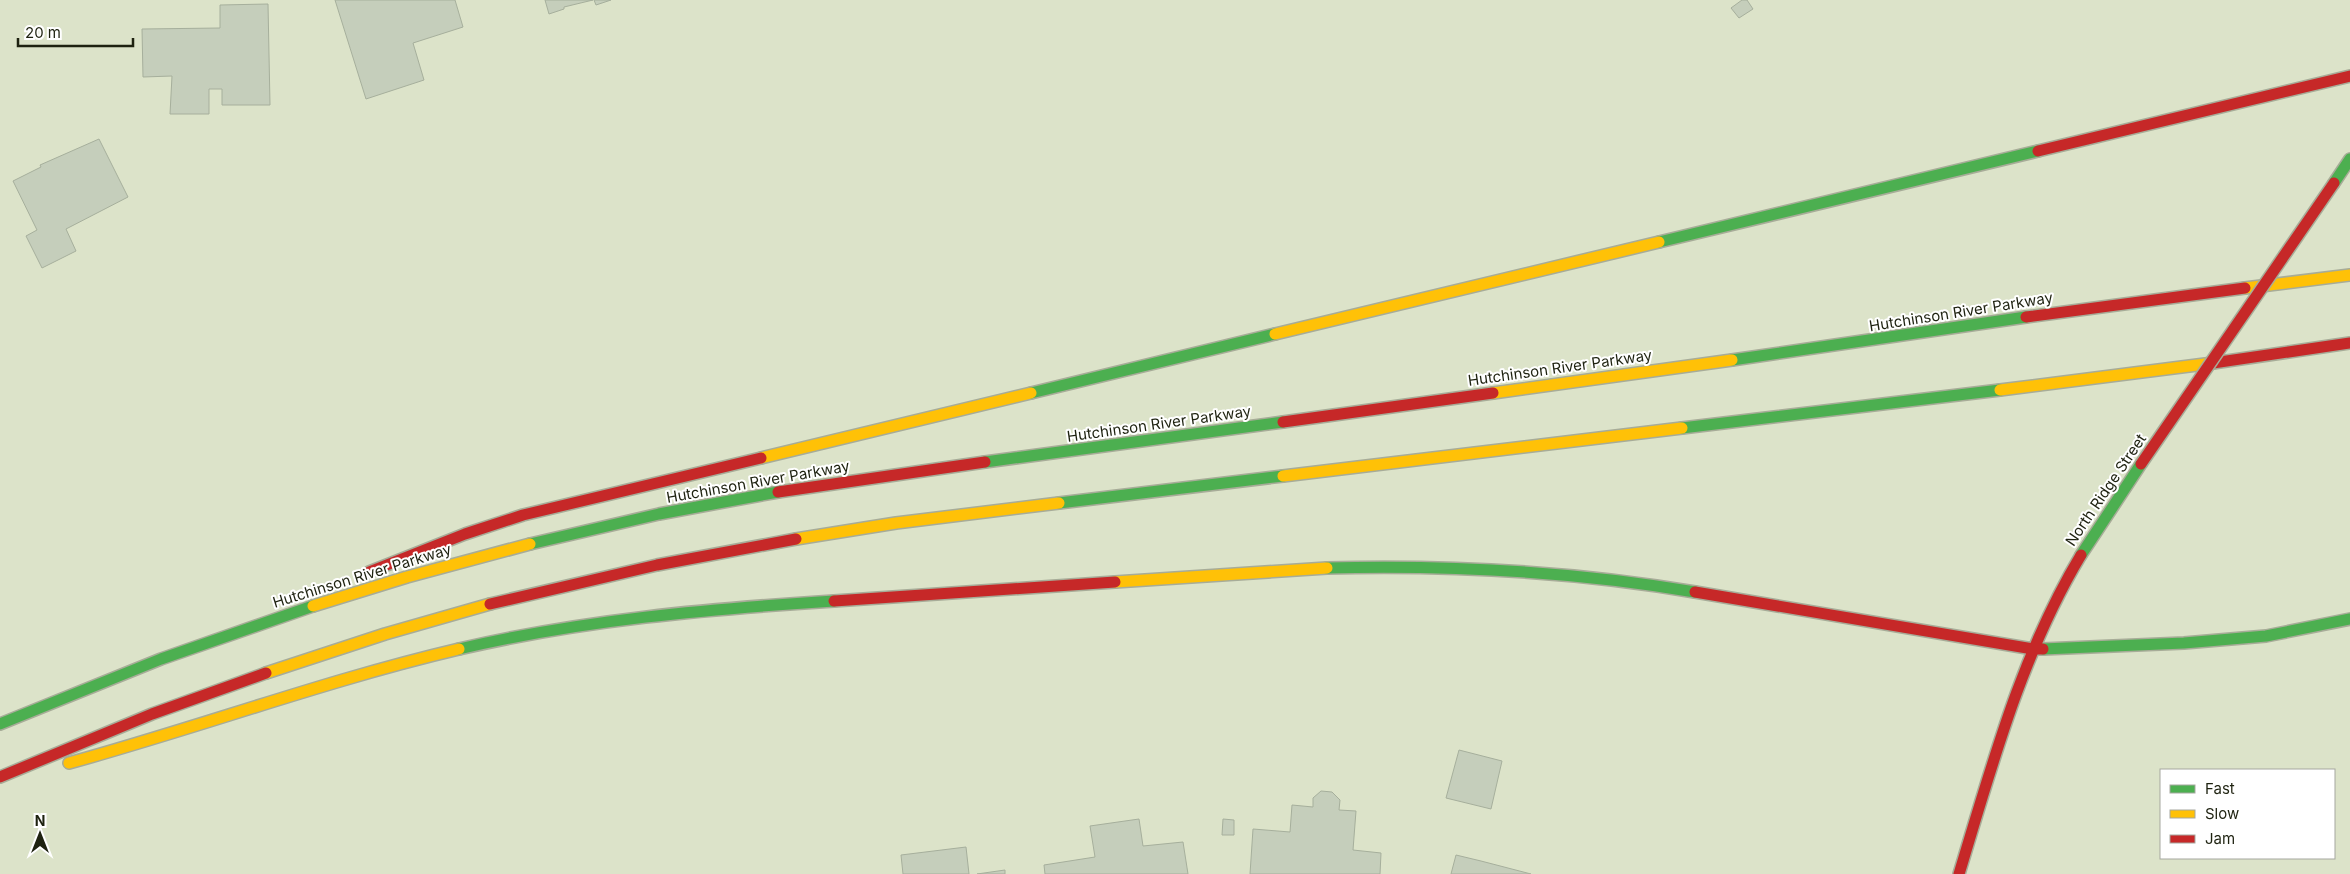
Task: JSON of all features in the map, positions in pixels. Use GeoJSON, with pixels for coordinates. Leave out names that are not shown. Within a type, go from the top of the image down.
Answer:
{"type":"FeatureCollection","features":[{"type":"Feature","properties":{"kind":"main road"},"geometry":{"type":"LineString","coordinates":[[361,576],[465,534],[523,516],[2350,76]]}},
{"type":"Feature","properties":{"kind":"main road","name":"North Ridge Street"},"geometry":{"type":"LineString","coordinates":[[1960,874],[1992,763],[2033,649],[2068,577],[2141,464],[2350,159]]}},
{"type":"Feature","properties":{"kind":"main road","name":"Hutchinson River Parkway"},"geometry":{"type":"LineString","coordinates":[[0,724],[189,648],[332,600],[456,563],[660,514],[756,497],[1924,333],[2075,309],[2350,275]]}},
{"type":"Feature","properties":{"kind":"main road"},"geometry":{"type":"LineString","coordinates":[[0,777],[156,712],[344,647],[486,605],[555,588],[758,545],[906,522],[1934,398],[2214,363],[2350,343]]}},
{"type":"Feature","properties":{"kind":"main road"},"geometry":{"type":"LineString","coordinates":[[0,783],[167,736],[366,672],[437,654],[561,629],[689,611],[753,606],[1325,568],[1419,566],[1564,574],[1679,589],[2033,649],[2184,643],[2266,636],[2350,619]]}},
{"type":"Feature","properties":{"kind":"main road"},"geometry":{"type":"LineString","coordinates":[[189,648],[334,587]]}},
{"type":"Feature","properties":{"kind":"building"},"geometry":{"type":"Polygon","coordinates":[[[335,0],[455,0],[463,27],[413,43],[424,80],[366,99],[335,0]]]}},
{"type":"Feature","properties":{"kind":"building"},"geometry":{"type":"Polygon","coordinates":[[[545,0],[593,0],[564,7],[564,9],[549,14],[545,0]]]}},
{"type":"Feature","properties":{"kind":"building"},"geometry":{"type":"Polygon","coordinates":[[[594,0],[611,0],[596,5],[594,0]]]}},
{"type":"Feature","properties":{"kind":"building"},"geometry":{"type":"Polygon","coordinates":[[[1742,0],[1747,0],[1753,9],[1739,18],[1731,8],[1742,0]]]}},
{"type":"Feature","properties":{"kind":"building"},"geometry":{"type":"Polygon","coordinates":[[[268,4],[270,105],[222,105],[222,89],[209,89],[209,114],[170,114],[172,76],[143,77],[142,29],[220,28],[220,5],[268,4]]]}},
{"type":"Feature","properties":{"kind":"building"},"geometry":{"type":"Polygon","coordinates":[[[99,139],[128,197],[66,229],[76,251],[42,268],[26,236],[37,230],[13,181],[41,167],[40,165],[99,139]]]}},
{"type":"Feature","properties":{"kind":"building"},"geometry":{"type":"Polygon","coordinates":[[[1459,750],[1502,761],[1491,809],[1446,798],[1459,750]]]}},
{"type":"Feature","properties":{"kind":"building"},"geometry":{"type":"Polygon","coordinates":[[[1321,791],[1332,792],[1340,800],[1339,810],[1356,811],[1353,850],[1381,853],[1380,874],[1250,874],[1253,829],[1290,832],[1292,805],[1313,807],[1313,798],[1321,791]]]}},
{"type":"Feature","properties":{"kind":"building"},"geometry":{"type":"Polygon","coordinates":[[[1139,819],[1143,846],[1183,842],[1188,874],[1045,874],[1044,865],[1095,857],[1090,826],[1139,819]]]}},
{"type":"Feature","properties":{"kind":"building"},"geometry":{"type":"Polygon","coordinates":[[[1223,819],[1234,820],[1234,835],[1222,835],[1223,819]]]}},
{"type":"Feature","properties":{"kind":"building"},"geometry":{"type":"Polygon","coordinates":[[[966,847],[969,874],[903,874],[901,855],[966,847]]]}},
{"type":"Feature","properties":{"kind":"building"},"geometry":{"type":"Polygon","coordinates":[[[1456,855],[1481,861],[1531,874],[1451,874],[1456,855]]]}},
{"type":"Feature","properties":{"kind":"building"},"geometry":{"type":"Polygon","coordinates":[[[1005,870],[1005,874],[977,874],[1005,870]]]}},
{"type":"Feature","properties":{"kind":"traffic: fast"},"geometry":{"type":"LineString","coordinates":[[1659,242],[2038,151]]}},
{"type":"Feature","properties":{"kind":"traffic: fast"},"geometry":{"type":"LineString","coordinates":[[2334,183],[2350,159]]}},
{"type":"Feature","properties":{"kind":"traffic: fast"},"geometry":{"type":"LineString","coordinates":[[1732,360],[2026,317]]}},
{"type":"Feature","properties":{"kind":"traffic: fast"},"geometry":{"type":"LineString","coordinates":[[1031,393],[1275,334]]}},
{"type":"Feature","properties":{"kind":"traffic: fast"},"geometry":{"type":"LineString","coordinates":[[1682,428],[2000,390]]}},
{"type":"Feature","properties":{"kind":"traffic: fast"},"geometry":{"type":"LineString","coordinates":[[985,462],[1283,422]]}},
{"type":"Feature","properties":{"kind":"traffic: fast"},"geometry":{"type":"LineString","coordinates":[[2081,555],[2141,464]]}},
{"type":"Feature","properties":{"kind":"traffic: fast"},"geometry":{"type":"LineString","coordinates":[[1059,503],[1283,476]]}},
{"type":"Feature","properties":{"kind":"traffic: fast"},"geometry":{"type":"LineString","coordinates":[[530,544],[659,514],[778,492]]}},
{"type":"Feature","properties":{"kind":"traffic: fast"},"geometry":{"type":"LineString","coordinates":[[1327,568],[1373,567],[1512,571],[1603,579],[1695,592]]}},
{"type":"Feature","properties":{"kind":"traffic: fast"},"geometry":{"type":"LineString","coordinates":[[459,649],[552,630],[598,623],[692,612],[834,601]]}},
{"type":"Feature","properties":{"kind":"traffic: fast"},"geometry":{"type":"LineString","coordinates":[[0,724],[161,659],[313,606]]}},
{"type":"Feature","properties":{"kind":"traffic: fast"},"geometry":{"type":"LineString","coordinates":[[2043,649],[2184,643],[2266,636],[2350,619]]}},
{"type":"Feature","properties":{"kind":"traffic: slow"},"geometry":{"type":"LineString","coordinates":[[1275,334],[1659,242]]}},
{"type":"Feature","properties":{"kind":"traffic: slow"},"geometry":{"type":"LineString","coordinates":[[2245,288],[2350,275]]}},
{"type":"Feature","properties":{"kind":"traffic: slow"},"geometry":{"type":"LineString","coordinates":[[1493,393],[1732,360]]}},
{"type":"Feature","properties":{"kind":"traffic: slow"},"geometry":{"type":"LineString","coordinates":[[2000,390],[2213,363]]}},
{"type":"Feature","properties":{"kind":"traffic: slow"},"geometry":{"type":"LineString","coordinates":[[761,458],[1031,393]]}},
{"type":"Feature","properties":{"kind":"traffic: slow"},"geometry":{"type":"LineString","coordinates":[[1283,476],[1682,428]]}},
{"type":"Feature","properties":{"kind":"traffic: slow"},"geometry":{"type":"LineString","coordinates":[[796,539],[896,523],[1059,503]]}},
{"type":"Feature","properties":{"kind":"traffic: slow"},"geometry":{"type":"LineString","coordinates":[[313,606],[407,577],[530,544]]}},
{"type":"Feature","properties":{"kind":"traffic: slow"},"geometry":{"type":"LineString","coordinates":[[1115,582],[1327,568]]}},
{"type":"Feature","properties":{"kind":"traffic: slow"},"geometry":{"type":"LineString","coordinates":[[266,673],[385,634],[490,604]]}},
{"type":"Feature","properties":{"kind":"traffic: slow"},"geometry":{"type":"LineString","coordinates":[[69,763],[312,689],[459,649]]}},
{"type":"Feature","properties":{"kind":"traffic: jam"},"geometry":{"type":"LineString","coordinates":[[2038,151],[2350,76]]}},
{"type":"Feature","properties":{"kind":"traffic: jam"},"geometry":{"type":"LineString","coordinates":[[2141,464],[2334,183]]}},
{"type":"Feature","properties":{"kind":"traffic: jam"},"geometry":{"type":"LineString","coordinates":[[2026,317],[2245,288]]}},
{"type":"Feature","properties":{"kind":"traffic: jam"},"geometry":{"type":"LineString","coordinates":[[2213,363],[2350,343]]}},
{"type":"Feature","properties":{"kind":"traffic: jam"},"geometry":{"type":"LineString","coordinates":[[1283,422],[1493,393]]}},
{"type":"Feature","properties":{"kind":"traffic: jam"},"geometry":{"type":"LineString","coordinates":[[369,572],[465,534],[523,515],[761,458]]}},
{"type":"Feature","properties":{"kind":"traffic: jam"},"geometry":{"type":"LineString","coordinates":[[778,492],[985,462]]}},
{"type":"Feature","properties":{"kind":"traffic: jam"},"geometry":{"type":"LineString","coordinates":[[490,604],[657,565],[796,539]]}},
{"type":"Feature","properties":{"kind":"traffic: jam"},"geometry":{"type":"LineString","coordinates":[[1959,874],[2010,710],[2025,670],[2060,592],[2081,555]]}},
{"type":"Feature","properties":{"kind":"traffic: jam"},"geometry":{"type":"LineString","coordinates":[[834,601],[1115,582]]}},
{"type":"Feature","properties":{"kind":"traffic: jam"},"geometry":{"type":"LineString","coordinates":[[1695,592],[2033,649],[2043,649]]}},
{"type":"Feature","properties":{"kind":"traffic: jam"},"geometry":{"type":"LineString","coordinates":[[0,777],[152,714],[266,673]]}}]}
